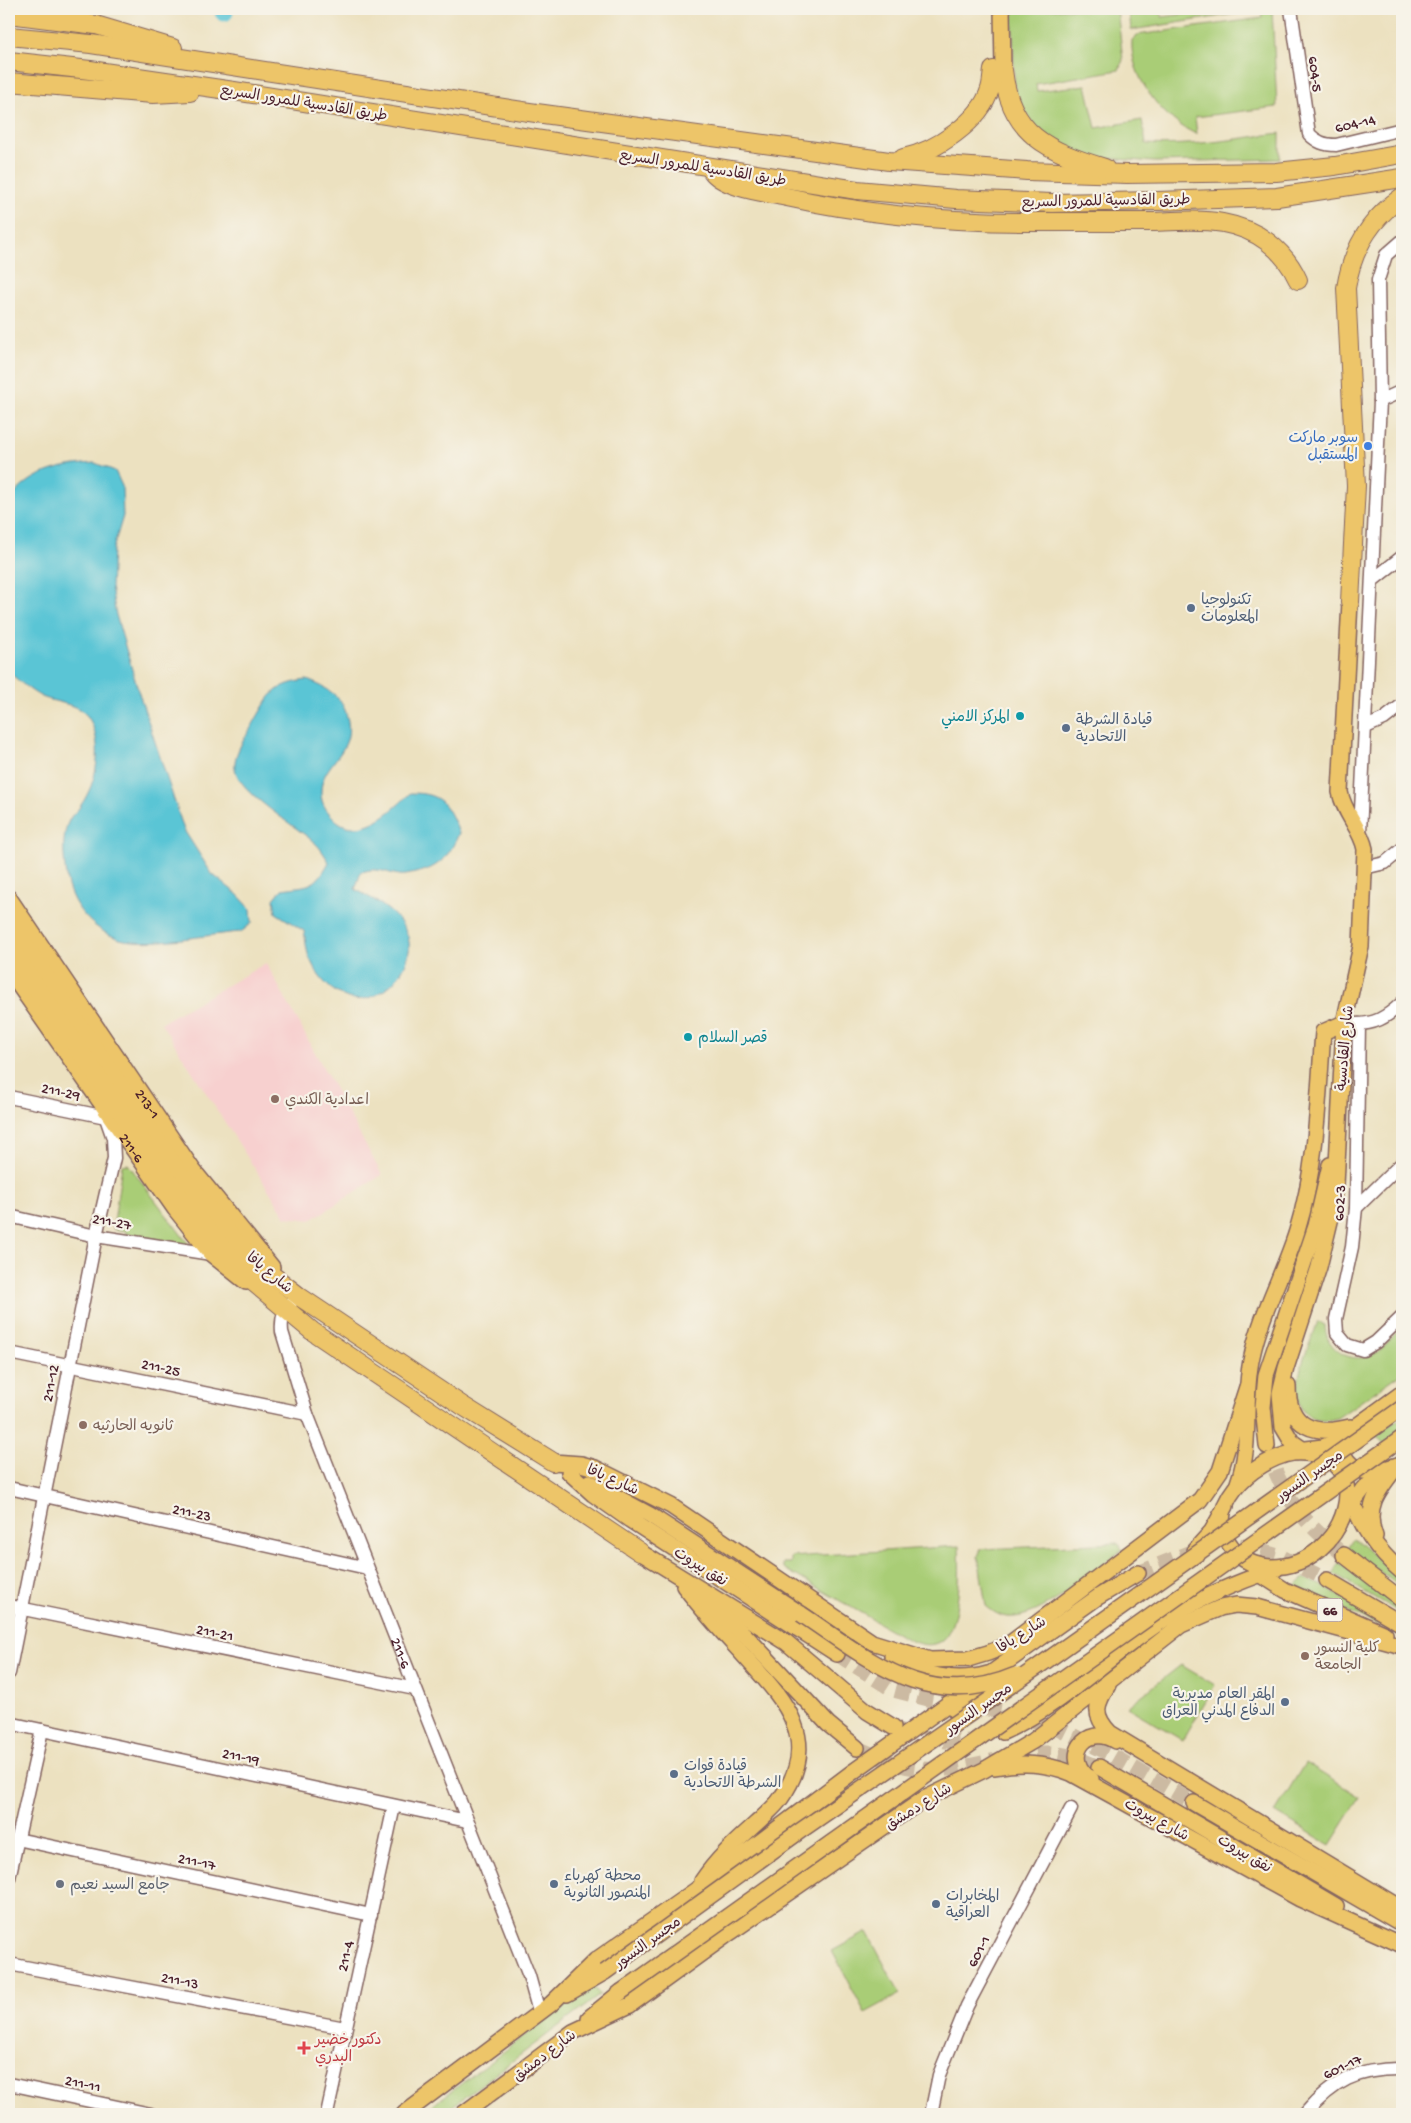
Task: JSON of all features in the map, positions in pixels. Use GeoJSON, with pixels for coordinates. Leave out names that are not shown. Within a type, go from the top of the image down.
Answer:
{"type":"FeatureCollection","features":[{"type":"Feature","properties":{"kind":"highway"},"geometry":{"type":"LineString","coordinates":[[9,14],[96,25],[236,66]]}},
{"type":"Feature","properties":{"kind":"highway","name":"طريق القادسية للمرور السريع"},"geometry":{"type":"LineString","coordinates":[[9,36],[91,44],[529,112],[888,161],[1027,171],[1127,174],[1276,172],[1335,166],[1402,154]]}},
{"type":"Feature","properties":{"kind":"highway","name":"طريق القادسية للمرور السريع"},"geometry":{"type":"LineString","coordinates":[[9,62],[90,70],[234,91],[857,190],[956,199],[1052,203],[1277,198],[1402,178]]}},
{"type":"Feature","properties":{"kind":"highway"},"geometry":{"type":"LineString","coordinates":[[888,161],[925,151],[958,131],[972,118],[986,98],[998,70]]}},
{"type":"Feature","properties":{"kind":"highway"},"geometry":{"type":"LineString","coordinates":[[998,70],[1013,109],[1021,121],[1041,142],[1066,156],[1127,174]]}},
{"type":"Feature","properties":{"kind":"highway"},"geometry":{"type":"LineString","coordinates":[[9,82],[153,94],[234,91]]}},
{"type":"Feature","properties":{"kind":"highway"},"geometry":{"type":"LineString","coordinates":[[710,168],[715,175],[728,183],[784,197],[862,212],[982,222],[1224,223],[1247,230],[1275,246],[1292,266],[1298,280]]}},
{"type":"Feature","properties":{"kind":"highway"},"geometry":{"type":"LineString","coordinates":[[1350,602],[1356,486],[1346,288],[1351,263],[1361,240],[1376,220],[1402,197]]}},
{"type":"Feature","properties":{"kind":"highway","name":"شارع يافا"},"geometry":{"type":"LineString","coordinates":[[9,922],[54,999],[185,1202],[246,1276],[281,1306],[341,1350],[640,1552]]}},
{"type":"Feature","properties":{"kind":"highway","name":"شارع يافا"},"geometry":{"type":"LineString","coordinates":[[9,947],[54,999],[185,1182],[212,1216],[246,1252],[300,1297],[463,1406],[553,1462]]}},
{"type":"Feature","properties":{"kind":"main road"},"geometry":{"type":"LineString","coordinates":[[992,9],[998,70]]}},
{"type":"Feature","properties":{"kind":"main road"},"geometry":{"type":"LineString","coordinates":[[998,70],[1002,9]]}},
{"type":"Feature","properties":{"kind":"main road","name":"شارع القادسية"},"geometry":{"type":"LineString","coordinates":[[1304,1451],[1287,1435],[1281,1419],[1282,1380],[1319,1268],[1332,1213],[1336,1185],[1338,1129],[1361,946],[1365,849],[1360,834],[1347,815],[1340,792],[1350,602]]}},
{"type":"Feature","properties":{"kind":"main road","name":"213-1"},"geometry":{"type":"LineString","coordinates":[[9,898],[193,1170],[263,1257],[300,1297]]}},
{"type":"Feature","properties":{"kind":"main road","name":"211-6"},"geometry":{"type":"LineString","coordinates":[[9,971],[13,983],[175,1208],[211,1254],[226,1268],[281,1306]]}},
{"type":"Feature","properties":{"kind":"main road","name":"شارع القادسية"},"geometry":{"type":"LineString","coordinates":[[1238,1483],[1246,1449],[1247,1387],[1259,1331],[1288,1258],[1304,1206],[1314,1153],[1323,1032],[1351,1024]]}},
{"type":"Feature","properties":{"kind":"main road"},"geometry":{"type":"LineString","coordinates":[[1267,1446],[1263,1407],[1266,1375],[1316,1226],[1338,1129]]}},
{"type":"Feature","properties":{"kind":"main road"},"geometry":{"type":"LineString","coordinates":[[1291,1355],[1289,1401],[1293,1414],[1302,1424],[1314,1430],[1329,1432],[1359,1425]]}},
{"type":"Feature","properties":{"kind":"main road","name":"شارع يافا"},"geometry":{"type":"LineString","coordinates":[[553,1462],[581,1464],[595,1468],[671,1506],[872,1642],[912,1656],[949,1660],[988,1654],[1026,1633],[1200,1500],[1220,1470],[1247,1387]]}},
{"type":"Feature","properties":{"kind":"main road"},"geometry":{"type":"LineString","coordinates":[[917,1728],[978,1698],[1030,1666],[1189,1556],[1212,1531],[1238,1483],[1256,1467],[1285,1454],[1323,1447],[1359,1425],[1402,1393]]}},
{"type":"Feature","properties":{"kind":"main road","name":"مجسر النسور"},"geometry":{"type":"LineString","coordinates":[[545,2008],[605,1972],[800,1831],[1046,1661],[1402,1408]]}},
{"type":"Feature","properties":{"kind":"main road"},"geometry":{"type":"LineString","coordinates":[[1359,1425],[1346,1439],[1343,1447],[1346,1461],[1354,1468],[1373,1473],[1400,1463]]}},
{"type":"Feature","properties":{"kind":"main road","name":"مجسر النسور"},"geometry":{"type":"LineString","coordinates":[[573,2032],[621,1992],[1402,1438]]}},
{"type":"Feature","properties":{"kind":"main road"},"geometry":{"type":"LineString","coordinates":[[1304,1451],[1323,1457],[1335,1466],[1346,1486],[1360,1522],[1380,1551],[1402,1572]]}},
{"type":"Feature","properties":{"kind":"main road"},"geometry":{"type":"LineString","coordinates":[[553,1462],[650,1515],[892,1673],[927,1685],[944,1688],[979,1686],[1013,1677],[1046,1661]]}},
{"type":"Feature","properties":{"kind":"main road"},"geometry":{"type":"LineString","coordinates":[[1003,1732],[1032,1717],[1165,1625],[1222,1589],[1294,1563],[1322,1547],[1338,1530],[1352,1501],[1369,1484],[1400,1463]]}},
{"type":"Feature","properties":{"kind":"main road"},"geometry":{"type":"LineString","coordinates":[[1380,1551],[1372,1530],[1370,1507],[1378,1490],[1400,1463]]}},
{"type":"Feature","properties":{"kind":"main road","name":"نفق بيروت"},"geometry":{"type":"LineString","coordinates":[[569,1472],[593,1494],[630,1520],[837,1654]]}},
{"type":"Feature","properties":{"kind":"main road"},"geometry":{"type":"LineString","coordinates":[[1344,1516],[1348,1501],[1346,1486]]}},
{"type":"Feature","properties":{"kind":"main road"},"geometry":{"type":"LineString","coordinates":[[1226,1506],[1223,1518],[1225,1534],[1236,1553],[1258,1566],[1278,1566],[1294,1563]]}},
{"type":"Feature","properties":{"kind":"main road","name":"شارع يافا"},"geometry":{"type":"LineString","coordinates":[[640,1552],[786,1642],[867,1711],[893,1727]]}},
{"type":"Feature","properties":{"kind":"main road","name":"نفق بيروت"},"geometry":{"type":"LineString","coordinates":[[640,1552],[745,1635],[828,1724],[857,1748]]}},
{"type":"Feature","properties":{"kind":"main road","name":"66"},"geometry":{"type":"LineString","coordinates":[[1236,1553],[1260,1574],[1304,1599],[1402,1642]]}},
{"type":"Feature","properties":{"kind":"main road"},"geometry":{"type":"LineString","coordinates":[[1344,1555],[1402,1600]]}},
{"type":"Feature","properties":{"kind":"main road"},"geometry":{"type":"LineString","coordinates":[[404,2114],[545,2008],[582,1971],[596,1960],[696,1890],[854,1771],[917,1728],[1098,1597],[1138,1573]]}},
{"type":"Feature","properties":{"kind":"main road"},"geometry":{"type":"LineString","coordinates":[[1327,1580],[1402,1624]]}},
{"type":"Feature","properties":{"kind":"main road"},"geometry":{"type":"LineString","coordinates":[[1165,1625],[1195,1609],[1222,1589],[1248,1583],[1262,1585],[1304,1599]]}},
{"type":"Feature","properties":{"kind":"main road"},"geometry":{"type":"LineString","coordinates":[[684,1586],[780,1696],[790,1712],[797,1730],[799,1748],[794,1776],[780,1800],[721,1856],[696,1890]]}},
{"type":"Feature","properties":{"kind":"main road"},"geometry":{"type":"LineString","coordinates":[[1195,1609],[1220,1605],[1236,1606]]}},
{"type":"Feature","properties":{"kind":"main road","name":"شارع دمشق"},"geometry":{"type":"LineString","coordinates":[[463,2114],[573,2032],[630,2005],[924,1799],[984,1770],[1034,1741],[1110,1681],[1165,1625],[1236,1606],[1274,1611],[1402,1646]]}},
{"type":"Feature","properties":{"kind":"main road"},"geometry":{"type":"LineString","coordinates":[[872,1642],[905,1664],[932,1676],[962,1679],[994,1672]]}},
{"type":"Feature","properties":{"kind":"main road"},"geometry":{"type":"LineString","coordinates":[[1110,1681],[1100,1699],[1098,1717],[1110,1732],[1402,1909]]}},
{"type":"Feature","properties":{"kind":"main road"},"geometry":{"type":"LineString","coordinates":[[1105,1791],[1081,1771],[1077,1756],[1083,1742],[1097,1735],[1105,1735],[1142,1753]]}},
{"type":"Feature","properties":{"kind":"main road","name":"شارع بيروت"},"geometry":{"type":"LineString","coordinates":[[984,1770],[1011,1764],[1042,1764],[1071,1773],[1300,1899],[1397,1942]]}},
{"type":"Feature","properties":{"kind":"main road","name":"نفق بيروت"},"geometry":{"type":"LineString","coordinates":[[1100,1767],[1397,1942]]}},
{"type":"Feature","properties":{"kind":"main road","name":"نفق بيروت"},"geometry":{"type":"LineString","coordinates":[[1194,1803],[1402,1924]]}},
{"type":"Feature","properties":{"kind":"street","name":"604-5"},"geometry":{"type":"LineString","coordinates":[[1291,9],[1306,127],[1309,134],[1316,140]]}},
{"type":"Feature","properties":{"kind":"street","name":"604-14"},"geometry":{"type":"LineString","coordinates":[[1316,140],[1325,145],[1336,145],[1402,129]]}},
{"type":"Feature","properties":{"kind":"street"},"geometry":{"type":"LineString","coordinates":[[1360,834],[1380,401],[1378,280],[1386,255],[1402,241]]}},
{"type":"Feature","properties":{"kind":"street"},"geometry":{"type":"LineString","coordinates":[[1380,401],[1402,391]]}},
{"type":"Feature","properties":{"kind":"street"},"geometry":{"type":"LineString","coordinates":[[1373,580],[1402,557]]}},
{"type":"Feature","properties":{"kind":"street"},"geometry":{"type":"LineString","coordinates":[[1366,727],[1379,722],[1402,705]]}},
{"type":"Feature","properties":{"kind":"street"},"geometry":{"type":"LineString","coordinates":[[1364,868],[1381,865],[1402,849]]}},
{"type":"Feature","properties":{"kind":"street"},"geometry":{"type":"LineString","coordinates":[[1351,1024],[1369,1024],[1386,1017],[1402,1003]]}},
{"type":"Feature","properties":{"kind":"street","name":"602-3"},"geometry":{"type":"LineString","coordinates":[[1351,1024],[1356,1208],[1352,1247],[1336,1319],[1337,1333],[1347,1345],[1363,1350],[1376,1342],[1402,1317]]}},
{"type":"Feature","properties":{"kind":"street","name":"211-29"},"geometry":{"type":"LineString","coordinates":[[9,1097],[106,1117]]}},
{"type":"Feature","properties":{"kind":"street","name":"211-12"},"geometry":{"type":"LineString","coordinates":[[9,1673],[15,1607],[44,1496],[96,1236],[114,1158],[113,1138],[99,1102]]}},
{"type":"Feature","properties":{"kind":"street"},"geometry":{"type":"LineString","coordinates":[[1356,1208],[1402,1163]]}},
{"type":"Feature","properties":{"kind":"street","name":"211-27"},"geometry":{"type":"LineString","coordinates":[[9,1216],[96,1236],[211,1254]]}},
{"type":"Feature","properties":{"kind":"street"},"geometry":{"type":"LineString","coordinates":[[281,1306],[300,1297]]}},
{"type":"Feature","properties":{"kind":"street","name":"211-6"},"geometry":{"type":"LineString","coordinates":[[281,1306],[282,1332],[307,1414],[467,1822],[529,1976],[545,2008]]}},
{"type":"Feature","properties":{"kind":"street","name":"211-25"},"geometry":{"type":"LineString","coordinates":[[9,1353],[307,1414]]}},
{"type":"Feature","properties":{"kind":"street","name":"211-23"},"geometry":{"type":"LineString","coordinates":[[9,1488],[367,1568]]}},
{"type":"Feature","properties":{"kind":"street","name":"211-21"},"geometry":{"type":"LineString","coordinates":[[15,1607],[415,1689]]}},
{"type":"Feature","properties":{"kind":"street","name":"211-19"},"geometry":{"type":"LineString","coordinates":[[9,1723],[467,1822]]}},
{"type":"Feature","properties":{"kind":"street"},"geometry":{"type":"LineString","coordinates":[[9,1878],[42,1730]]}},
{"type":"Feature","properties":{"kind":"street","name":"211-4"},"geometry":{"type":"LineString","coordinates":[[327,2114],[394,1806]]}},
{"type":"Feature","properties":{"kind":"street","name":"601-1"},"geometry":{"type":"LineString","coordinates":[[931,2114],[939,2076],[967,2006],[1071,1809]]}},
{"type":"Feature","properties":{"kind":"street","name":"211-17"},"geometry":{"type":"LineString","coordinates":[[17,1839],[371,1915]]}},
{"type":"Feature","properties":{"kind":"street","name":"211-13"},"geometry":{"type":"LineString","coordinates":[[9,1964],[345,2028]]}},
{"type":"Feature","properties":{"kind":"street","name":"601-17"},"geometry":{"type":"LineString","coordinates":[[1305,2114],[1328,2089],[1342,2081],[1377,2068],[1402,2069]]}},
{"type":"Feature","properties":{"kind":"street","name":"211-11"},"geometry":{"type":"LineString","coordinates":[[9,2084],[151,2114]]}},
{"type":"Feature","properties":{"kind":"shaded area","name":"اعدادية الكندي"},"geometry":{"type":"Polygon","coordinates":[[[266,963],[382,1175],[311,1220],[286,1217],[161,1023],[266,963]]]}},
{"type":"Feature","properties":{"kind":"green space"},"geometry":{"type":"Polygon","coordinates":[[[1012,9],[1117,9],[1123,60],[1119,70],[1036,84],[1037,91],[1086,85],[1096,128],[1142,120],[1146,144],[1163,145],[1213,142],[1280,133],[1280,159],[1155,162],[1092,157],[1064,149],[1035,127],[1015,94],[1012,9]]]}},
{"type":"Feature","properties":{"kind":"green space"},"geometry":{"type":"Polygon","coordinates":[[[1129,9],[1161,9],[1162,17],[1223,9],[1272,9],[1277,107],[1195,117],[1197,134],[1173,119],[1151,96],[1136,68],[1133,54],[1132,40],[1137,35],[1262,18],[1261,10],[1131,30],[1129,9]]]}},
{"type":"Feature","properties":{"kind":"green space"},"geometry":{"type":"Polygon","coordinates":[[[128,1164],[189,1245],[126,1234],[126,1231],[113,1229],[122,1165],[128,1164]]]}},
{"type":"Feature","properties":{"kind":"green space"},"geometry":{"type":"Polygon","coordinates":[[[1318,1322],[1325,1325],[1326,1334],[1334,1348],[1341,1353],[1357,1358],[1374,1354],[1402,1326],[1402,1373],[1337,1418],[1327,1420],[1317,1420],[1310,1417],[1302,1409],[1298,1398],[1300,1372],[1318,1322]]]}},
{"type":"Feature","properties":{"kind":"green space"},"geometry":{"type":"Polygon","coordinates":[[[1402,1418],[1402,1435],[1386,1446],[1374,1433],[1402,1418]]]}},
{"type":"Feature","properties":{"kind":"green space"},"geometry":{"type":"Polygon","coordinates":[[[1354,1538],[1402,1580],[1402,1588],[1348,1548],[1354,1538]]]}},
{"type":"Feature","properties":{"kind":"green space"},"geometry":{"type":"Polygon","coordinates":[[[1119,1543],[1122,1550],[1083,1581],[1036,1611],[1021,1616],[1007,1617],[1001,1616],[986,1606],[978,1556],[981,1549],[1119,1543]]]}},
{"type":"Feature","properties":{"kind":"green space"},"geometry":{"type":"Polygon","coordinates":[[[959,1546],[959,1585],[954,1616],[950,1629],[943,1639],[930,1645],[917,1643],[901,1636],[783,1568],[783,1563],[791,1563],[791,1557],[959,1546]]]}},
{"type":"Feature","properties":{"kind":"green space"},"geometry":{"type":"Polygon","coordinates":[[[1339,1562],[1402,1608],[1402,1614],[1333,1573],[1339,1562]]]}},
{"type":"Feature","properties":{"kind":"green space"},"geometry":{"type":"Polygon","coordinates":[[[1304,1578],[1321,1585],[1402,1633],[1402,1636],[1295,1587],[1304,1578]]]}},
{"type":"Feature","properties":{"kind":"green space"},"geometry":{"type":"Polygon","coordinates":[[[1181,1665],[1215,1685],[1183,1740],[1127,1707],[1181,1665]]]}},
{"type":"Feature","properties":{"kind":"green space"},"geometry":{"type":"Polygon","coordinates":[[[1305,1763],[1360,1797],[1330,1845],[1275,1812],[1305,1763]]]}},
{"type":"Feature","properties":{"kind":"green space"},"geometry":{"type":"Polygon","coordinates":[[[867,1932],[900,1994],[865,2013],[832,1951],[867,1932]]]}},
{"type":"Feature","properties":{"kind":"green space"},"geometry":{"type":"Polygon","coordinates":[[[592,1985],[600,1995],[442,2114],[421,2114],[592,1985]]]}},
{"type":"Feature","properties":{"kind":"water"},"geometry":{"type":"Polygon","coordinates":[[[95,463],[115,471],[122,486],[123,516],[113,549],[111,587],[116,615],[138,690],[184,830],[212,874],[237,894],[251,909],[252,923],[241,932],[147,942],[120,939],[100,929],[84,915],[77,906],[68,887],[64,855],[66,827],[87,796],[91,786],[96,765],[97,743],[91,722],[82,711],[70,705],[42,697],[9,672],[9,502],[26,484],[47,472],[58,468],[95,463]]]}},
{"type":"Feature","properties":{"kind":"water"},"geometry":{"type":"Polygon","coordinates":[[[307,680],[320,685],[336,696],[346,713],[349,727],[344,748],[326,773],[322,782],[322,800],[332,816],[342,824],[352,827],[362,826],[384,816],[410,793],[430,795],[437,798],[447,808],[459,833],[448,854],[438,864],[424,871],[403,875],[377,870],[361,872],[355,889],[393,914],[404,928],[408,937],[407,961],[401,972],[383,991],[372,997],[348,998],[326,984],[317,973],[309,958],[304,931],[276,913],[274,899],[282,889],[311,884],[320,877],[329,862],[315,843],[246,788],[238,777],[235,768],[236,756],[242,743],[271,696],[281,687],[307,680]]]}},
{"type":"Feature","properties":{"kind":"tunnel"},"geometry":{"type":"LineString","coordinates":[[1268,1449],[1280,1482],[1297,1509],[1318,1532],[1344,1555]]}},
{"type":"Feature","properties":{"kind":"tunnel"},"geometry":{"type":"LineString","coordinates":[[1239,1545],[1282,1557],[1327,1580]]}},
{"type":"Feature","properties":{"kind":"tunnel"},"geometry":{"type":"LineString","coordinates":[[1138,1573],[1201,1548]]}},
{"type":"Feature","properties":{"kind":"tunnel"},"geometry":{"type":"LineString","coordinates":[[837,1654],[893,1690],[928,1699],[1012,1713],[1060,1729],[1108,1753],[1194,1803]]}},
{"type":"Feature","properties":{"kind":"tunnel"},"geometry":{"type":"LineString","coordinates":[[899,1730],[938,1740],[958,1742],[979,1740]]}},
{"type":"Feature","properties":{"kind":"tunnel"},"geometry":{"type":"LineString","coordinates":[[857,1748],[885,1760],[915,1768],[948,1769],[1028,1754],[1044,1753],[1065,1755],[1099,1767]]}},
{"type":"Feature","properties":{"kind":"place","name":"سوبر ماركت المستقبل"},"geometry":{"type":"Point","coordinates":[1368,446]}},
{"type":"Feature","properties":{"kind":"place","name":"تكنولوجيا المعلومات"},"geometry":{"type":"Point","coordinates":[1191,608]}},
{"type":"Feature","properties":{"kind":"place","name":"المركز الامني"},"geometry":{"type":"Point","coordinates":[1020,716]}},
{"type":"Feature","properties":{"kind":"place","name":"قيادة الشرطة الاتحادية"},"geometry":{"type":"Point","coordinates":[1066,728]}},
{"type":"Feature","properties":{"kind":"place","name":"قصر السلام"},"geometry":{"type":"Point","coordinates":[688,1037]}},
{"type":"Feature","properties":{"kind":"place","name":"اعدادية الكندي"},"geometry":{"type":"Point","coordinates":[275,1099]}},
{"type":"Feature","properties":{"kind":"place","name":"ثانويه الحارثيه"},"geometry":{"type":"Point","coordinates":[83,1425]}},
{"type":"Feature","properties":{"kind":"place","name":"كلية النسور الجامعة"},"geometry":{"type":"Point","coordinates":[1305,1656]}},
{"type":"Feature","properties":{"kind":"place","name":"المقر العام مديرية الدفاع المدني العراق"},"geometry":{"type":"Point","coordinates":[1285,1702]}},
{"type":"Feature","properties":{"kind":"place","name":"قيادة قوات الشرطة الاتحادية"},"geometry":{"type":"Point","coordinates":[674,1774]}},
{"type":"Feature","properties":{"kind":"place","name":"جامع السید نعیم"},"geometry":{"type":"Point","coordinates":[60,1884]}},
{"type":"Feature","properties":{"kind":"place","name":"محطة كهرباء المنصور الثانوية"},"geometry":{"type":"Point","coordinates":[554,1884]}},
{"type":"Feature","properties":{"kind":"place","name":"المخابرات العراقية"},"geometry":{"type":"Point","coordinates":[936,1904]}},
{"type":"Feature","properties":{"kind":"place","name":"دكتور خضير البدري"},"geometry":{"type":"Point","coordinates":[304,2048]}}]}
